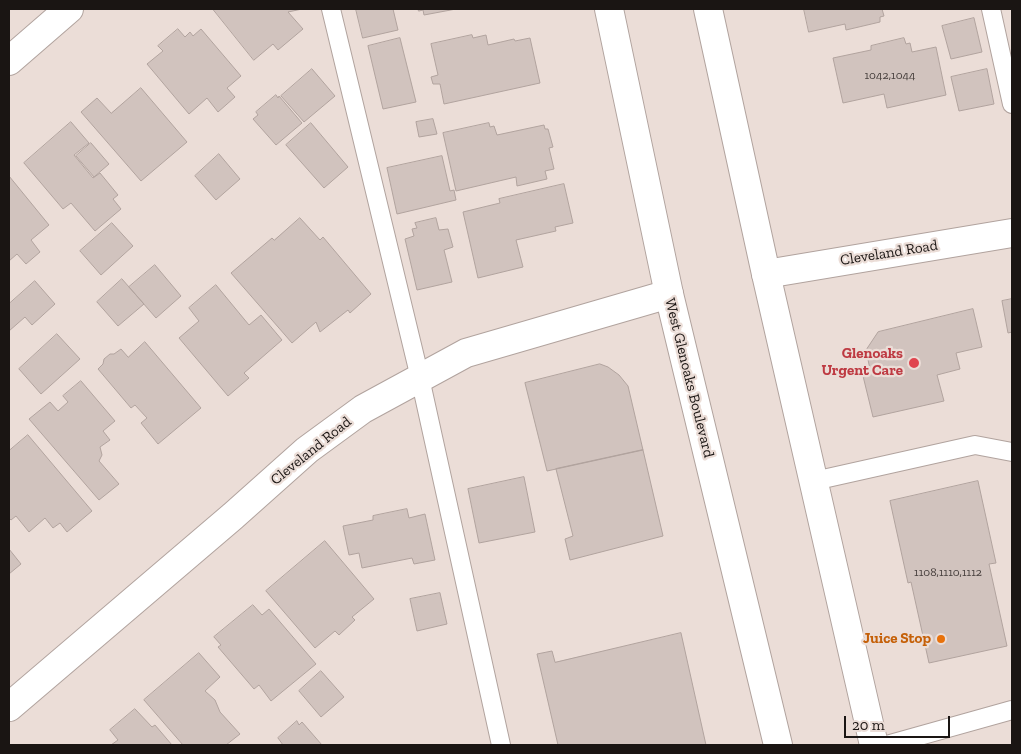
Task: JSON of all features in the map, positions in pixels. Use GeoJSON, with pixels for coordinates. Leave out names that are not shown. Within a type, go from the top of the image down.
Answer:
{"type":"FeatureCollection","features":[{"type":"Feature","properties":{"kind":"main road"},"geometry":{"type":"LineString","coordinates":[[9,60],[70,9]]}},
{"type":"Feature","properties":{"kind":"main road","name":"West Glenoaks Boulevard"},"geometry":{"type":"LineString","coordinates":[[609,9],[669,294],[778,745]]}},
{"type":"Feature","properties":{"kind":"main road"},"geometry":{"type":"LineString","coordinates":[[708,9],[766,274],[874,745]]}},
{"type":"Feature","properties":{"kind":"main road","name":"Cleveland Road"},"geometry":{"type":"LineString","coordinates":[[766,274],[1012,233]]}},
{"type":"Feature","properties":{"kind":"main road","name":"Cleveland Road"},"geometry":{"type":"LineString","coordinates":[[9,707],[308,450],[363,409],[466,353],[669,294]]}},
{"type":"Feature","properties":{"kind":"lane"},"geometry":{"type":"LineString","coordinates":[[331,9],[420,378],[501,745]]}},
{"type":"Feature","properties":{"kind":"lane"},"geometry":{"type":"LineString","coordinates":[[991,9],[1012,104]]}},
{"type":"Feature","properties":{"kind":"lane"},"geometry":{"type":"LineString","coordinates":[[814,481],[975,445],[1012,452]]}},
{"type":"Feature","properties":{"kind":"lane"},"geometry":{"type":"LineString","coordinates":[[887,745],[1012,710]]}},
{"type":"Feature","properties":{"kind":"building"},"geometry":{"type":"Polygon","coordinates":[[[213,9],[302,9],[288,12],[303,29],[278,50],[273,44],[254,60],[213,9]]]}},
{"type":"Feature","properties":{"kind":"building"},"geometry":{"type":"Polygon","coordinates":[[[356,9],[393,9],[398,30],[363,38],[356,9]]]}},
{"type":"Feature","properties":{"kind":"building"},"geometry":{"type":"Polygon","coordinates":[[[418,9],[456,9],[424,15],[423,10],[419,11],[418,9]]]}},
{"type":"Feature","properties":{"kind":"building"},"geometry":{"type":"Polygon","coordinates":[[[804,9],[882,9],[884,16],[880,17],[880,22],[846,30],[845,24],[809,32],[804,9]]]}},
{"type":"Feature","properties":{"kind":"building"},"geometry":{"type":"Polygon","coordinates":[[[974,18],[982,52],[951,59],[942,26],[974,18]]]}},
{"type":"Feature","properties":{"kind":"building"},"geometry":{"type":"Polygon","coordinates":[[[178,29],[185,37],[190,32],[193,36],[201,29],[241,76],[227,88],[235,97],[218,112],[207,98],[189,114],[147,64],[163,51],[158,46],[178,29]]]}},
{"type":"Feature","properties":{"kind":"building"},"geometry":{"type":"Polygon","coordinates":[[[472,35],[473,38],[486,35],[488,45],[514,39],[515,41],[530,38],[540,83],[444,104],[440,84],[433,84],[431,77],[438,75],[431,44],[472,35]]]}},
{"type":"Feature","properties":{"kind":"building"},"geometry":{"type":"Polygon","coordinates":[[[400,38],[416,102],[383,109],[368,46],[400,38]]]}},
{"type":"Feature","properties":{"kind":"building"},"geometry":{"type":"Polygon","coordinates":[[[904,38],[906,44],[910,43],[912,52],[936,47],[946,95],[887,108],[884,94],[843,103],[833,58],[871,50],[871,46],[904,38]]]}},
{"type":"Feature","properties":{"kind":"building"},"geometry":{"type":"Polygon","coordinates":[[[312,69],[335,96],[304,122],[281,96],[312,69]]]}},
{"type":"Feature","properties":{"kind":"building"},"geometry":{"type":"Polygon","coordinates":[[[987,69],[994,104],[959,111],[951,77],[987,69]]]}},
{"type":"Feature","properties":{"kind":"building"},"geometry":{"type":"Polygon","coordinates":[[[141,88],[187,142],[141,181],[81,112],[97,98],[111,113],[141,88]]]}},
{"type":"Feature","properties":{"kind":"building"},"geometry":{"type":"Polygon","coordinates":[[[276,95],[278,98],[279,96],[302,123],[276,145],[253,119],[258,115],[256,112],[276,95]]]}},
{"type":"Feature","properties":{"kind":"building"},"geometry":{"type":"Polygon","coordinates":[[[433,119],[437,134],[419,137],[416,122],[433,119]]]}},
{"type":"Feature","properties":{"kind":"building"},"geometry":{"type":"Polygon","coordinates":[[[71,122],[89,143],[74,155],[93,178],[100,173],[118,195],[113,199],[121,209],[95,231],[71,203],[63,209],[24,163],[71,122]]]}},
{"type":"Feature","properties":{"kind":"building"},"geometry":{"type":"Polygon","coordinates":[[[311,123],[348,167],[324,188],[286,145],[311,123]]]}},
{"type":"Feature","properties":{"kind":"building"},"geometry":{"type":"Polygon","coordinates":[[[489,123],[490,127],[494,126],[497,135],[544,125],[545,129],[548,129],[553,147],[549,148],[554,169],[545,171],[547,179],[517,186],[516,177],[456,191],[443,133],[489,123]]]}},
{"type":"Feature","properties":{"kind":"building"},"geometry":{"type":"Polygon","coordinates":[[[91,143],[109,164],[94,177],[76,156],[91,143]]]}},
{"type":"Feature","properties":{"kind":"building"},"geometry":{"type":"Polygon","coordinates":[[[219,154],[240,179],[216,200],[195,176],[219,154]]]}},
{"type":"Feature","properties":{"kind":"building"},"geometry":{"type":"Polygon","coordinates":[[[442,156],[450,191],[454,190],[456,200],[397,214],[387,168],[442,156]]]}},
{"type":"Feature","properties":{"kind":"building"},"geometry":{"type":"Polygon","coordinates":[[[9,176],[49,225],[31,240],[40,252],[26,264],[17,254],[9,261],[9,176]]]}},
{"type":"Feature","properties":{"kind":"building"},"geometry":{"type":"Polygon","coordinates":[[[564,184],[573,223],[555,227],[556,231],[516,240],[523,267],[478,278],[463,212],[500,203],[499,199],[564,184]]]}},
{"type":"Feature","properties":{"kind":"building"},"geometry":{"type":"Polygon","coordinates":[[[300,218],[320,240],[323,237],[371,294],[350,313],[348,310],[320,332],[316,322],[292,343],[231,273],[272,238],[274,240],[300,218]]]}},
{"type":"Feature","properties":{"kind":"building"},"geometry":{"type":"Polygon","coordinates":[[[436,218],[439,230],[448,229],[453,247],[444,250],[452,282],[417,290],[405,239],[414,236],[412,229],[417,228],[415,223],[436,218]]]}},
{"type":"Feature","properties":{"kind":"building"},"geometry":{"type":"Polygon","coordinates":[[[112,223],[133,246],[101,275],[80,251],[112,223]]]}},
{"type":"Feature","properties":{"kind":"building"},"geometry":{"type":"Polygon","coordinates":[[[155,265],[181,296],[156,318],[129,287],[155,265]]]}},
{"type":"Feature","properties":{"kind":"building"},"geometry":{"type":"Polygon","coordinates":[[[122,279],[144,304],[118,326],[97,302],[122,279]]]}},
{"type":"Feature","properties":{"kind":"building"},"geometry":{"type":"Polygon","coordinates":[[[35,281],[55,304],[32,325],[25,317],[9,331],[9,304],[35,281]]]}},
{"type":"Feature","properties":{"kind":"building"},"geometry":{"type":"Polygon","coordinates":[[[216,285],[249,325],[261,315],[282,340],[244,373],[249,378],[228,396],[179,338],[199,321],[189,308],[216,285]]]}},
{"type":"Feature","properties":{"kind":"building"},"geometry":{"type":"Polygon","coordinates":[[[1012,299],[1012,332],[1008,333],[1002,301],[1012,299]]]}},
{"type":"Feature","properties":{"kind":"building","name":"Glenoaks Urgent Care"},"geometry":{"type":"Polygon","coordinates":[[[973,309],[982,347],[956,353],[960,369],[937,375],[944,401],[873,417],[863,376],[871,374],[866,350],[878,332],[973,309]]]}},
{"type":"Feature","properties":{"kind":"building"},"geometry":{"type":"Polygon","coordinates":[[[57,334],[80,359],[41,394],[19,369],[57,334]]]}},
{"type":"Feature","properties":{"kind":"building"},"geometry":{"type":"Polygon","coordinates":[[[145,342],[201,408],[158,444],[141,423],[147,418],[135,405],[131,408],[98,369],[103,364],[104,359],[110,354],[114,354],[121,349],[128,357],[145,342]]]}},
{"type":"Feature","properties":{"kind":"building"},"geometry":{"type":"Polygon","coordinates":[[[600,364],[619,375],[628,386],[643,450],[547,471],[525,383],[600,364]]]}},
{"type":"Feature","properties":{"kind":"building"},"geometry":{"type":"Polygon","coordinates":[[[81,381],[115,421],[103,431],[110,440],[100,447],[102,455],[99,461],[119,484],[99,500],[29,419],[50,402],[58,411],[68,402],[63,396],[81,381]]]}},
{"type":"Feature","properties":{"kind":"building"},"geometry":{"type":"Polygon","coordinates":[[[28,435],[92,511],[67,532],[60,523],[53,528],[45,518],[29,532],[16,516],[11,520],[9,518],[9,451],[28,435]]]}},
{"type":"Feature","properties":{"kind":"building"},"geometry":{"type":"Polygon","coordinates":[[[643,450],[663,536],[570,560],[565,539],[573,536],[556,469],[643,450]]]}},
{"type":"Feature","properties":{"kind":"building"},"geometry":{"type":"Polygon","coordinates":[[[524,477],[535,532],[479,543],[468,489],[524,477]]]}},
{"type":"Feature","properties":{"kind":"building"},"geometry":{"type":"Polygon","coordinates":[[[978,481],[996,563],[989,564],[1007,646],[929,663],[911,582],[908,583],[890,501],[978,481]]]}},
{"type":"Feature","properties":{"kind":"building"},"geometry":{"type":"Polygon","coordinates":[[[407,509],[409,518],[425,514],[435,560],[414,564],[412,558],[362,568],[359,553],[349,555],[343,526],[373,520],[373,516],[407,509]]]}},
{"type":"Feature","properties":{"kind":"building"},"geometry":{"type":"Polygon","coordinates":[[[325,541],[374,599],[352,617],[355,620],[339,635],[335,631],[315,648],[266,591],[325,541]]]}},
{"type":"Feature","properties":{"kind":"building"},"geometry":{"type":"Polygon","coordinates":[[[9,549],[21,564],[9,574],[9,549]]]}},
{"type":"Feature","properties":{"kind":"building"},"geometry":{"type":"Polygon","coordinates":[[[440,593],[447,624],[417,631],[410,599],[440,593]]]}},
{"type":"Feature","properties":{"kind":"building"},"geometry":{"type":"Polygon","coordinates":[[[253,605],[262,615],[269,609],[316,664],[271,701],[259,685],[254,689],[218,647],[221,645],[214,637],[253,605]]]}},
{"type":"Feature","properties":{"kind":"building"},"geometry":{"type":"Polygon","coordinates":[[[681,633],[706,745],[558,745],[537,654],[552,651],[555,662],[681,633]]]}},
{"type":"Feature","properties":{"kind":"building"},"geometry":{"type":"Polygon","coordinates":[[[199,653],[220,677],[205,691],[215,700],[220,712],[240,734],[226,745],[183,745],[144,700],[199,653]]]}},
{"type":"Feature","properties":{"kind":"building"},"geometry":{"type":"Polygon","coordinates":[[[321,671],[344,697],[321,717],[299,691],[321,671]]]}},
{"type":"Feature","properties":{"kind":"building"},"geometry":{"type":"Polygon","coordinates":[[[135,709],[152,727],[155,725],[172,745],[111,745],[118,740],[110,730],[135,709]]]}},
{"type":"Feature","properties":{"kind":"building"},"geometry":{"type":"Polygon","coordinates":[[[297,721],[299,725],[302,722],[322,745],[283,745],[278,738],[297,721]]]}},
{"type":"Feature","properties":{"kind":"place","name":"Glenoaks Urgent Care"},"geometry":{"type":"Point","coordinates":[914,363]}},
{"type":"Feature","properties":{"kind":"place","name":"Juice Stop"},"geometry":{"type":"Point","coordinates":[941,639]}}]}
